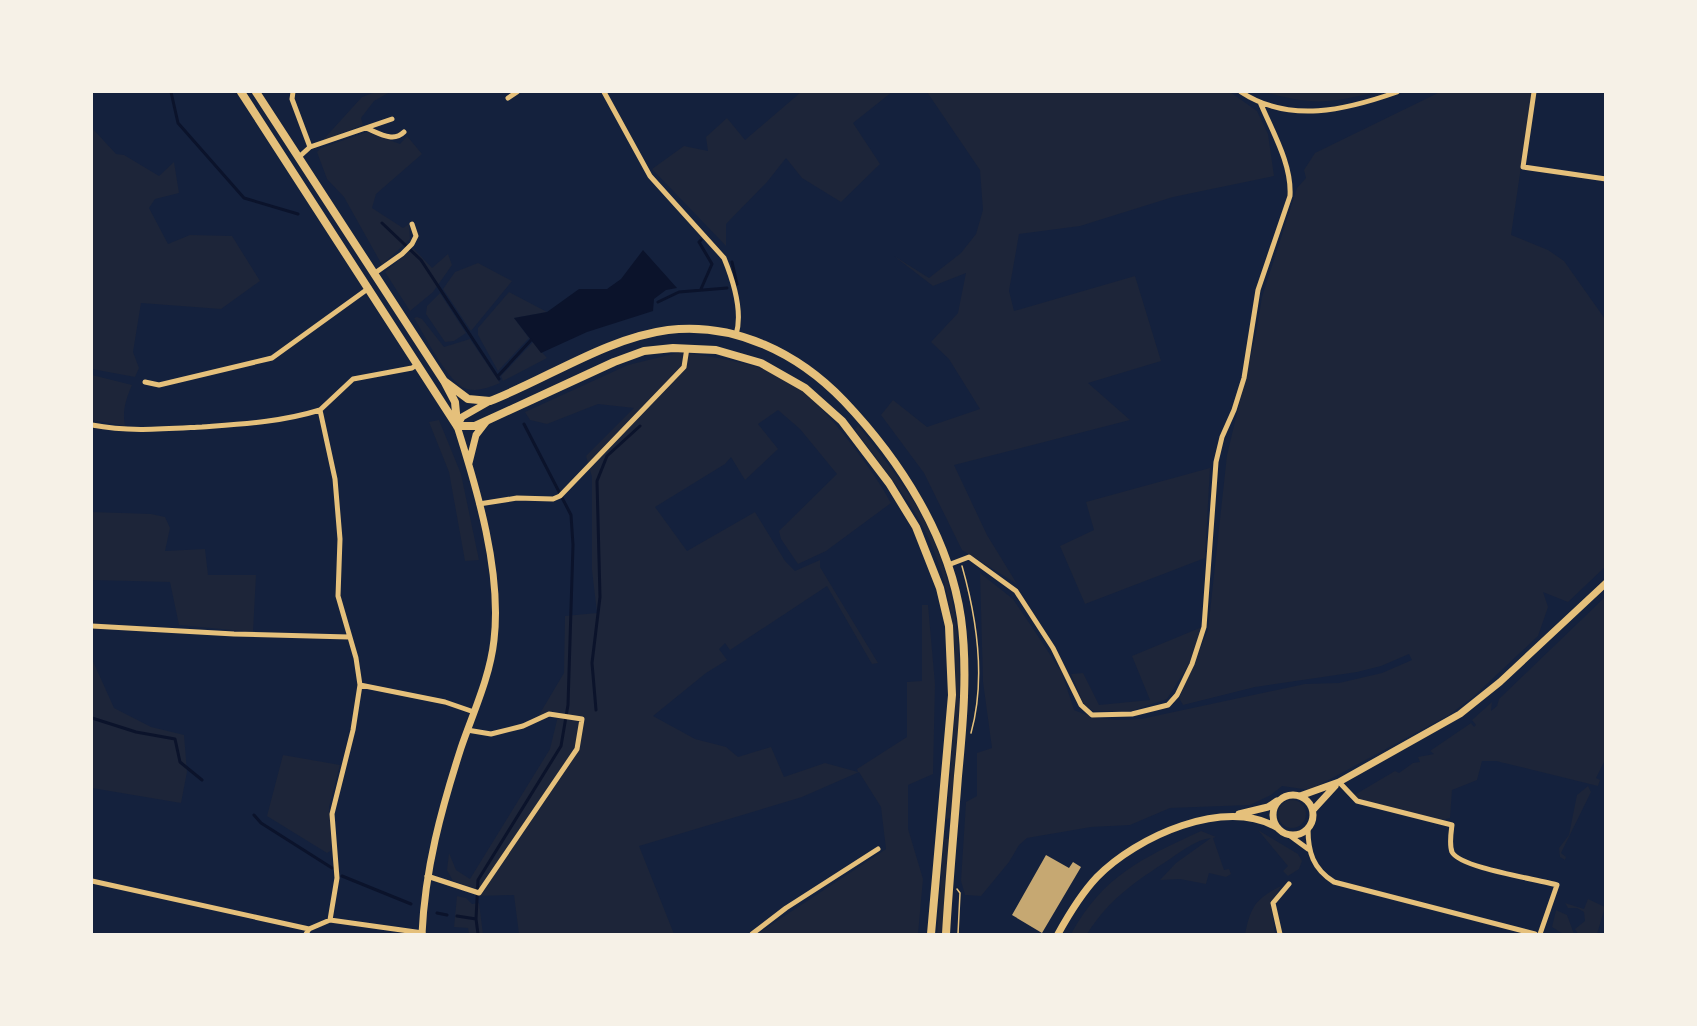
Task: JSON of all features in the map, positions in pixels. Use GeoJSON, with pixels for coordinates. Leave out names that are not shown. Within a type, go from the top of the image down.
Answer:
{"type":"FeatureCollection","features":[{"type":"Feature","properties":{"kind":"main road"},"geometry":{"type":"LineString","coordinates":[[241,92],[457,426]]}},
{"type":"Feature","properties":{"kind":"main road"},"geometry":{"type":"LineString","coordinates":[[256,92],[444,381],[455,402],[457,426]]}},
{"type":"Feature","properties":{"kind":"main road"},"geometry":{"type":"LineString","coordinates":[[444,381],[468,399],[490,401],[636,336],[680,329],[736,335],[770,347],[798,361],[831,388],[851,409],[913,493],[933,527],[948,565],[961,618],[964,712],[946,934]]}},
{"type":"Feature","properties":{"kind":"main road"},"geometry":{"type":"LineString","coordinates":[[457,426],[475,426],[644,351],[687,348],[717,350],[776,370],[805,388],[842,421],[903,504],[928,555],[940,588],[949,626],[952,695],[931,934]]}},
{"type":"Feature","properties":{"kind":"street"},"geometry":{"type":"LineString","coordinates":[[293,92],[292,99],[310,147]]}},
{"type":"Feature","properties":{"kind":"street"},"geometry":{"type":"LineString","coordinates":[[508,98],[517,92]]}},
{"type":"Feature","properties":{"kind":"street"},"geometry":{"type":"LineString","coordinates":[[604,92],[650,176],[724,258],[731,275],[740,322],[736,335]]}},
{"type":"Feature","properties":{"kind":"street"},"geometry":{"type":"LineString","coordinates":[[1241,92],[1278,108],[1322,112],[1350,107],[1397,92]]}},
{"type":"Feature","properties":{"kind":"street"},"geometry":{"type":"LineString","coordinates":[[1534,92],[1523,167],[1605,179]]}},
{"type":"Feature","properties":{"kind":"street"},"geometry":{"type":"LineString","coordinates":[[948,565],[969,557],[1016,591],[1053,648],[1081,705],[1092,715],[1107,716],[1149,711],[1167,705],[1177,695],[1192,664],[1204,627],[1216,462],[1222,436],[1234,410],[1244,378],[1258,290],[1290,196],[1291,183],[1283,157],[1260,102]]}},
{"type":"Feature","properties":{"kind":"street"},"geometry":{"type":"LineString","coordinates":[[299,157],[310,147],[392,119]]}},
{"type":"Feature","properties":{"kind":"street"},"geometry":{"type":"LineString","coordinates":[[366,128],[393,138],[399,138],[404,132]]}},
{"type":"Feature","properties":{"kind":"street"},"geometry":{"type":"LineString","coordinates":[[375,273],[408,248],[416,236],[412,224]]}},
{"type":"Feature","properties":{"kind":"street"},"geometry":{"type":"LineString","coordinates":[[145,381],[159,385],[272,358],[369,288]]}},
{"type":"Feature","properties":{"kind":"street"},"geometry":{"type":"LineString","coordinates":[[479,504],[517,498],[557,497],[684,367],[687,348]]}},
{"type":"Feature","properties":{"kind":"street"},"geometry":{"type":"LineString","coordinates":[[92,425],[140,431],[273,422],[320,410],[353,379],[412,368],[418,364]]}},
{"type":"Feature","properties":{"kind":"street"},"geometry":{"type":"LineString","coordinates":[[92,881],[307,932],[330,920],[422,934],[427,876],[444,798],[490,659],[495,621],[492,574],[479,504],[457,426],[462,417],[490,401]]}},
{"type":"Feature","properties":{"kind":"street"},"geometry":{"type":"LineString","coordinates":[[320,410],[334,479],[340,539],[338,596],[356,658],[360,685],[348,753],[332,814],[337,878],[330,920]]}},
{"type":"Feature","properties":{"kind":"street"},"geometry":{"type":"LineString","coordinates":[[469,466],[476,435],[487,420]]}},
{"type":"Feature","properties":{"kind":"street"},"geometry":{"type":"LineString","coordinates":[[1300,796],[1340,782],[1444,724],[1476,702],[1605,583]]}},
{"type":"Feature","properties":{"kind":"street"},"geometry":{"type":"LineString","coordinates":[[92,626],[234,634],[349,637]]}},
{"type":"Feature","properties":{"kind":"street"},"geometry":{"type":"LineString","coordinates":[[360,685],[445,702],[474,712]]}},
{"type":"Feature","properties":{"kind":"street"},"geometry":{"type":"LineString","coordinates":[[427,876],[479,893],[577,749],[582,719],[549,714],[523,726],[491,734],[467,730]]}},
{"type":"Feature","properties":{"kind":"street"},"geometry":{"type":"LineString","coordinates":[[1313,810],[1340,782]]}},
{"type":"Feature","properties":{"kind":"street"},"geometry":{"type":"LineString","coordinates":[[1340,782],[1357,801],[1452,825],[1452,852],[1460,862],[1480,869],[1510,873],[1557,885],[1540,934]]}},
{"type":"Feature","properties":{"kind":"street"},"geometry":{"type":"LineString","coordinates":[[1058,934],[1081,897],[1113,862],[1180,827],[1199,820],[1237,815],[1268,807],[1281,798],[1300,796],[1306,799],[1313,810],[1312,824],[1302,833],[1289,834]]}},
{"type":"Feature","properties":{"kind":"street"},"geometry":{"type":"LineString","coordinates":[[1278,828],[1274,809],[1281,798]]}},
{"type":"Feature","properties":{"kind":"street"},"geometry":{"type":"LineString","coordinates":[[1237,815],[1268,822],[1289,834],[1308,849],[1325,876],[1343,885],[1535,934]]}},
{"type":"Feature","properties":{"kind":"street"},"geometry":{"type":"LineString","coordinates":[[1308,829],[1308,849]]}},
{"type":"Feature","properties":{"kind":"street"},"geometry":{"type":"LineString","coordinates":[[752,934],[786,908],[878,849]]}},
{"type":"Feature","properties":{"kind":"street"},"geometry":{"type":"LineString","coordinates":[[1280,934],[1273,903],[1289,884]]}},
{"type":"Feature","properties":{"kind":"path"},"geometry":{"type":"LineString","coordinates":[[960,560],[972,605],[978,652],[976,706],[969,739]]}},
{"type":"Feature","properties":{"kind":"path"},"geometry":{"type":"LineString","coordinates":[[952,882],[960,893],[958,934]]}},
{"type":"Feature","properties":{"kind":"shaded area"},"geometry":{"type":"Polygon","coordinates":[[[376,92],[390,92],[374,101],[361,118],[363,125],[322,141],[362,97],[376,92]]]}},
{"type":"Feature","properties":{"kind":"shaded area"},"geometry":{"type":"Polygon","coordinates":[[[801,92],[892,92],[853,123],[880,164],[841,202],[802,178],[786,158],[767,182],[726,224],[726,246],[652,169],[684,146],[708,151],[706,137],[727,118],[745,140],[801,92]]]}},
{"type":"Feature","properties":{"kind":"shaded area"},"geometry":{"type":"Polygon","coordinates":[[[927,92],[1230,92],[1257,111],[1268,134],[1274,176],[1173,197],[1080,226],[1019,234],[1009,291],[1014,311],[1135,276],[1161,361],[1088,383],[1130,420],[954,465],[987,535],[1017,584],[962,550],[924,473],[881,415],[893,400],[927,427],[980,409],[949,359],[931,342],[958,313],[966,273],[933,286],[894,256],[929,278],[961,253],[976,234],[983,210],[980,170],[927,92]]]}},
{"type":"Feature","properties":{"kind":"shaded area"},"geometry":{"type":"Polygon","coordinates":[[[1264,92],[1377,92],[1333,101],[1309,101],[1264,92]]]}},
{"type":"Feature","properties":{"kind":"shaded area"},"geometry":{"type":"Polygon","coordinates":[[[1440,92],[1532,92],[1511,235],[1548,250],[1564,261],[1605,319],[1605,567],[1568,602],[1543,592],[1548,607],[1538,636],[1472,698],[1449,715],[1310,790],[1282,786],[1271,795],[1250,805],[1170,808],[1130,825],[1091,827],[1027,838],[1019,845],[1009,862],[981,896],[965,895],[961,881],[966,802],[977,796],[977,753],[992,748],[983,682],[980,573],[1013,599],[1062,673],[1074,710],[1099,718],[1141,719],[1305,684],[1339,683],[1382,673],[1412,660],[1409,654],[1381,666],[1357,672],[1255,687],[1183,705],[1179,698],[1208,630],[1227,455],[1256,334],[1262,297],[1297,188],[1306,178],[1304,170],[1315,153],[1440,92]]]}},
{"type":"Feature","properties":{"kind":"shaded area"},"geometry":{"type":"Polygon","coordinates":[[[92,128],[116,154],[124,155],[159,176],[174,162],[179,193],[155,199],[149,208],[168,244],[190,235],[232,236],[260,281],[221,309],[141,303],[133,352],[139,368],[135,377],[92,369],[92,128]]]}},
{"type":"Feature","properties":{"kind":"shaded area"},"geometry":{"type":"Polygon","coordinates":[[[367,132],[400,144],[407,136],[422,154],[376,194],[372,208],[403,228],[409,224],[410,239],[382,265],[344,197],[327,179],[317,152],[321,148],[367,132]]]}},
{"type":"Feature","properties":{"kind":"shaded area"},"geometry":{"type":"Polygon","coordinates":[[[413,248],[432,268],[448,254],[452,265],[433,292],[410,311],[385,272],[413,248]]]}},
{"type":"Feature","properties":{"kind":"shaded area"},"geometry":{"type":"Polygon","coordinates":[[[643,250],[677,288],[666,290],[654,299],[653,311],[587,332],[541,353],[514,318],[547,312],[579,289],[607,289],[621,279],[643,250]]]}},
{"type":"Feature","properties":{"kind":"shaded area"},"geometry":{"type":"Polygon","coordinates":[[[478,263],[512,281],[471,331],[443,289],[455,272],[478,263]]]}},
{"type":"Feature","properties":{"kind":"shaded area"},"geometry":{"type":"Polygon","coordinates":[[[509,292],[547,312],[514,318],[529,338],[498,371],[478,335],[478,328],[509,292]]]}},
{"type":"Feature","properties":{"kind":"shaded area"},"geometry":{"type":"Polygon","coordinates":[[[440,293],[466,333],[454,341],[445,342],[426,314],[427,306],[440,293]]]}},
{"type":"Feature","properties":{"kind":"shaded area"},"geometry":{"type":"Polygon","coordinates":[[[414,318],[422,319],[444,347],[470,339],[500,383],[475,390],[460,385],[437,358],[414,318]]]}},
{"type":"Feature","properties":{"kind":"shaded area"},"geometry":{"type":"Polygon","coordinates":[[[533,342],[547,358],[503,381],[501,376],[533,342]]]}},
{"type":"Feature","properties":{"kind":"shaded area"},"geometry":{"type":"Polygon","coordinates":[[[681,352],[753,366],[792,382],[832,420],[873,473],[891,503],[826,551],[798,564],[781,539],[779,531],[837,474],[800,429],[778,410],[758,424],[778,449],[745,480],[731,457],[725,464],[655,507],[687,551],[755,512],[785,561],[795,571],[820,560],[820,567],[878,663],[872,664],[827,586],[730,650],[725,643],[719,649],[727,660],[706,673],[653,716],[695,739],[726,747],[738,757],[771,747],[784,777],[825,763],[858,772],[857,769],[907,737],[907,682],[922,681],[922,605],[928,605],[935,684],[933,774],[908,785],[908,829],[923,879],[918,934],[757,934],[886,849],[881,807],[859,772],[802,797],[639,846],[674,934],[519,934],[514,895],[478,896],[477,889],[453,881],[447,870],[449,853],[456,870],[470,879],[550,749],[558,716],[539,715],[564,673],[565,616],[597,613],[592,570],[592,477],[586,456],[634,408],[598,404],[547,424],[530,420],[525,412],[628,365],[681,352]]]}},
{"type":"Feature","properties":{"kind":"shaded area"},"geometry":{"type":"Polygon","coordinates":[[[92,375],[132,385],[125,405],[125,426],[92,420],[92,375]]]}},
{"type":"Feature","properties":{"kind":"shaded area"},"geometry":{"type":"Polygon","coordinates":[[[439,420],[461,474],[479,560],[465,561],[449,472],[429,422],[439,420]]]}},
{"type":"Feature","properties":{"kind":"shaded area"},"geometry":{"type":"Polygon","coordinates":[[[858,425],[899,480],[926,524],[946,574],[954,608],[960,676],[959,711],[951,817],[946,820],[953,740],[955,660],[952,621],[944,582],[931,545],[912,508],[855,430],[858,425]]]}},
{"type":"Feature","properties":{"kind":"shaded area"},"geometry":{"type":"Polygon","coordinates":[[[1210,468],[1205,558],[1085,604],[1060,546],[1094,530],[1086,502],[1210,468]]]}},
{"type":"Feature","properties":{"kind":"shaded area"},"geometry":{"type":"Polygon","coordinates":[[[92,512],[151,514],[165,517],[170,528],[165,551],[205,549],[208,575],[256,575],[253,632],[179,625],[170,582],[92,580],[92,512]]]}},
{"type":"Feature","properties":{"kind":"shaded area"},"geometry":{"type":"Polygon","coordinates":[[[1605,597],[1606,758],[1596,778],[1600,780],[1598,786],[1496,761],[1482,761],[1477,780],[1452,790],[1450,818],[1443,820],[1351,797],[1395,771],[1399,773],[1413,763],[1420,762],[1418,757],[1434,754],[1430,751],[1471,723],[1474,727],[1476,725],[1472,720],[1492,702],[1491,711],[1497,706],[1499,699],[1605,597]]]}},
{"type":"Feature","properties":{"kind":"shaded area"},"geometry":{"type":"Polygon","coordinates":[[[1202,627],[1189,664],[1167,699],[1131,711],[1093,711],[1084,705],[1071,674],[1083,673],[1099,705],[1150,700],[1132,656],[1202,627]]]}},
{"type":"Feature","properties":{"kind":"shaded area"},"geometry":{"type":"Polygon","coordinates":[[[92,659],[114,708],[151,727],[184,735],[187,772],[181,803],[92,788],[92,659]]]}},
{"type":"Feature","properties":{"kind":"shaded area"},"geometry":{"type":"Polygon","coordinates":[[[283,755],[340,765],[329,807],[332,850],[327,853],[267,816],[283,755]]]}},
{"type":"Feature","properties":{"kind":"shaded area"},"geometry":{"type":"Polygon","coordinates":[[[1588,786],[1591,792],[1561,853],[1566,857],[1565,860],[1560,857],[1559,848],[1569,835],[1577,795],[1588,786]]]}},
{"type":"Feature","properties":{"kind":"shaded area"},"geometry":{"type":"Polygon","coordinates":[[[1292,800],[1302,804],[1306,814],[1302,824],[1292,828],[1282,824],[1278,814],[1282,804],[1292,800]]]}},
{"type":"Feature","properties":{"kind":"shaded area"},"geometry":{"type":"Polygon","coordinates":[[[1258,830],[1298,854],[1302,861],[1299,869],[1288,876],[1283,871],[1288,866],[1258,830]]]}},
{"type":"Feature","properties":{"kind":"shaded area"},"geometry":{"type":"Polygon","coordinates":[[[1201,831],[1216,837],[1213,838],[1224,870],[1229,869],[1231,874],[1226,877],[1209,873],[1206,884],[1180,879],[1160,880],[1176,863],[1211,838],[1200,841],[1180,852],[1124,892],[1105,910],[1087,934],[1071,934],[1097,897],[1126,871],[1142,860],[1201,831]]]}},
{"type":"Feature","properties":{"kind":"shaded area"},"geometry":{"type":"Polygon","coordinates":[[[949,838],[942,934],[937,934],[944,840],[949,838]]]}},
{"type":"Feature","properties":{"kind":"shaded area"},"geometry":{"type":"Polygon","coordinates":[[[1281,886],[1271,904],[1275,934],[1245,934],[1252,910],[1265,895],[1281,886]]]}},
{"type":"Feature","properties":{"kind":"shaded area"},"geometry":{"type":"Polygon","coordinates":[[[457,896],[466,898],[472,904],[479,903],[483,934],[469,934],[468,928],[454,927],[457,896]]]}},
{"type":"Feature","properties":{"kind":"shaded area"},"geometry":{"type":"Polygon","coordinates":[[[1588,899],[1605,907],[1597,934],[1578,934],[1575,929],[1585,921],[1584,912],[1577,908],[1568,908],[1565,903],[1584,909],[1588,899]]]}},
{"type":"Feature","properties":{"kind":"shaded area"},"geometry":{"type":"Polygon","coordinates":[[[1556,910],[1567,915],[1574,934],[1563,934],[1552,927],[1556,910]]]}},
{"type":"Feature","properties":{"kind":"building"},"geometry":{"type":"Polygon","coordinates":[[[1046,855],[1069,868],[1073,862],[1081,867],[1042,933],[1012,915],[1046,855]]]}},
{"type":"Feature","properties":{"kind":"waterway"},"geometry":{"type":"LineString","coordinates":[[171,92],[178,123],[244,198],[298,214]]}},
{"type":"Feature","properties":{"kind":"waterway"},"geometry":{"type":"LineString","coordinates":[[382,223],[421,260],[499,379]]}},
{"type":"Feature","properties":{"kind":"waterway"},"geometry":{"type":"LineString","coordinates":[[701,240],[699,242],[712,264],[701,289]]}},
{"type":"Feature","properties":{"kind":"waterway"},"geometry":{"type":"LineString","coordinates":[[732,262],[737,284]]}},
{"type":"Feature","properties":{"kind":"waterway"},"geometry":{"type":"LineString","coordinates":[[658,302],[679,292],[727,288]]}},
{"type":"Feature","properties":{"kind":"waterway"},"geometry":{"type":"LineString","coordinates":[[498,376],[531,340]]}},
{"type":"Feature","properties":{"kind":"waterway"},"geometry":{"type":"LineString","coordinates":[[478,934],[476,919],[478,880],[561,746],[568,705],[573,545],[571,515],[524,424]]}},
{"type":"Feature","properties":{"kind":"waterway"},"geometry":{"type":"LineString","coordinates":[[596,710],[592,663],[600,597],[597,481],[607,456],[640,426]]}},
{"type":"Feature","properties":{"kind":"waterway"},"geometry":{"type":"LineString","coordinates":[[92,718],[136,732],[175,739],[180,762],[202,780]]}},
{"type":"Feature","properties":{"kind":"waterway"},"geometry":{"type":"LineString","coordinates":[[254,815],[261,823],[332,868]]}},
{"type":"Feature","properties":{"kind":"waterway"},"geometry":{"type":"LineString","coordinates":[[342,876],[411,904]]}},
{"type":"Feature","properties":{"kind":"waterway"},"geometry":{"type":"LineString","coordinates":[[437,913],[447,915]]}},
{"type":"Feature","properties":{"kind":"waterway"},"geometry":{"type":"LineString","coordinates":[[457,916],[476,919]]}}]}
